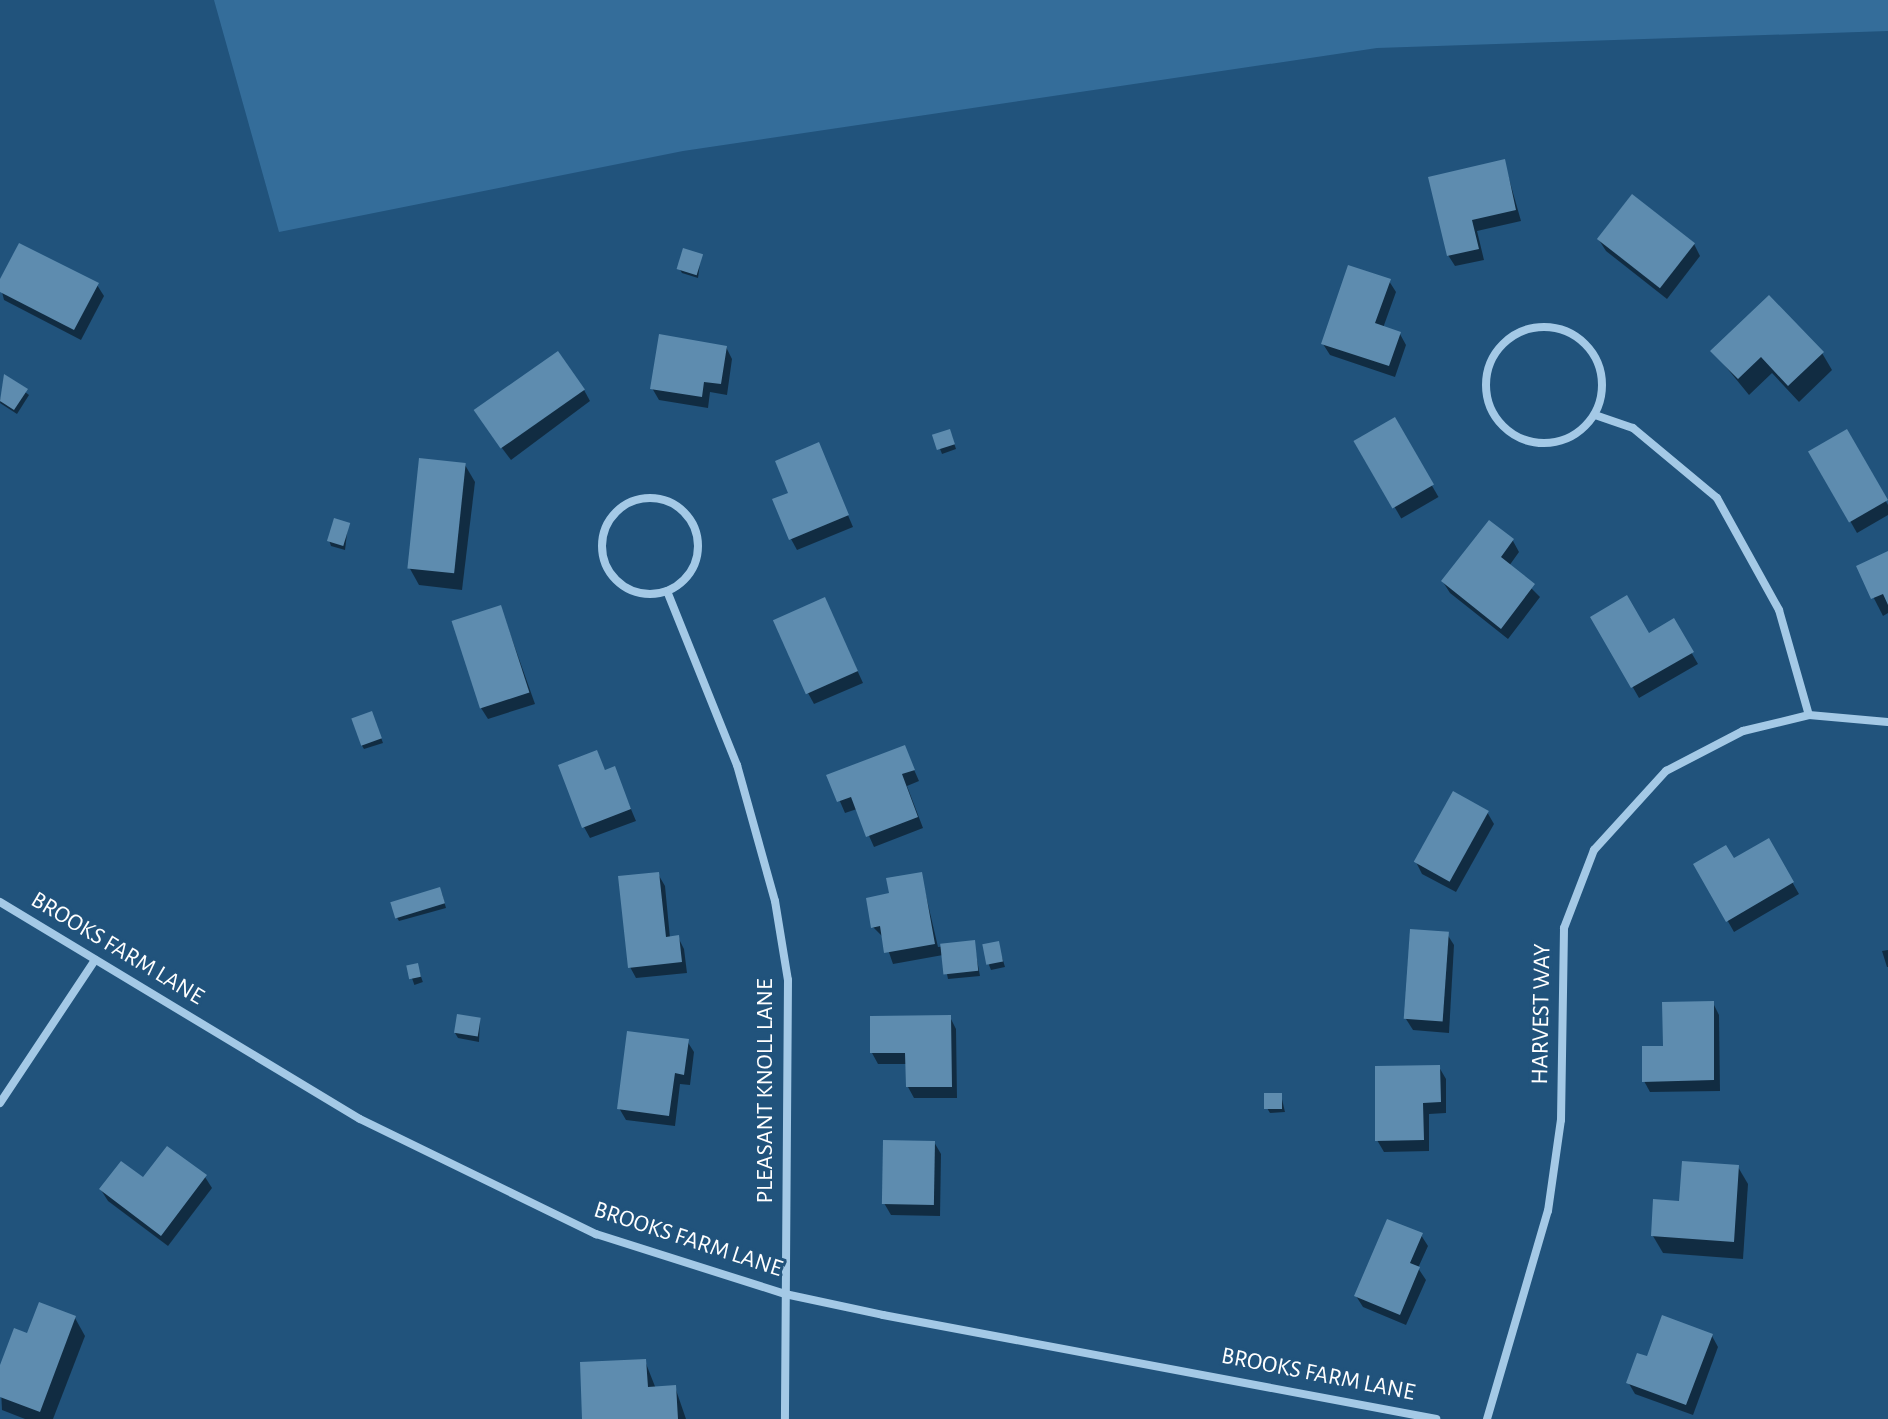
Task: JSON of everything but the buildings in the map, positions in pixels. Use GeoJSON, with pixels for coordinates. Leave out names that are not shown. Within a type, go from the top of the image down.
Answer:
{"type":"FeatureCollection","features":[{"type":"Feature","properties":{"kind":"street"},"geometry":{"type":"LineString","coordinates":[[1534,328],[1571,334],[1586,345],[1603,378],[1595,415],[1582,430],[1546,444],[1510,433],[1488,401],[1491,363],[1516,334],[1534,328]]}},
{"type":"Feature","properties":{"kind":"street"},"geometry":{"type":"LineString","coordinates":[[1595,415],[1633,428],[1717,498],[1779,610],[1809,715]]}},
{"type":"Feature","properties":{"kind":"street"},"geometry":{"type":"LineString","coordinates":[[647,498],[678,507],[696,534],[693,566],[667,591],[628,589],[607,568],[602,554],[607,524],[631,502],[647,498]]}},
{"type":"Feature","properties":{"kind":"street","name":"PLEASANT KNOLL LANE"},"geometry":{"type":"LineString","coordinates":[[667,591],[737,765],[775,901],[788,980],[785,1419]]}},
{"type":"Feature","properties":{"kind":"street","name":"HARVEST WAY"},"geometry":{"type":"LineString","coordinates":[[1487,1419],[1548,1211],[1561,1120],[1564,928],[1594,850],[1666,771],[1743,731],[1809,715],[1888,722]]}},
{"type":"Feature","properties":{"kind":"street","name":"BROOKS FARM LANE"},"geometry":{"type":"LineString","coordinates":[[0,902],[360,1119],[582,1227],[785,1294],[1436,1419]]}},
{"type":"Feature","properties":{"kind":"street"},"geometry":{"type":"LineString","coordinates":[[0,1103],[95,960]]}},
{"type":"Feature","properties":{"kind":"shaded area"},"geometry":{"type":"Polygon","coordinates":[[[214,0],[1888,0],[1888,31],[1377,48],[683,151],[279,232],[214,0]]]}}]}
